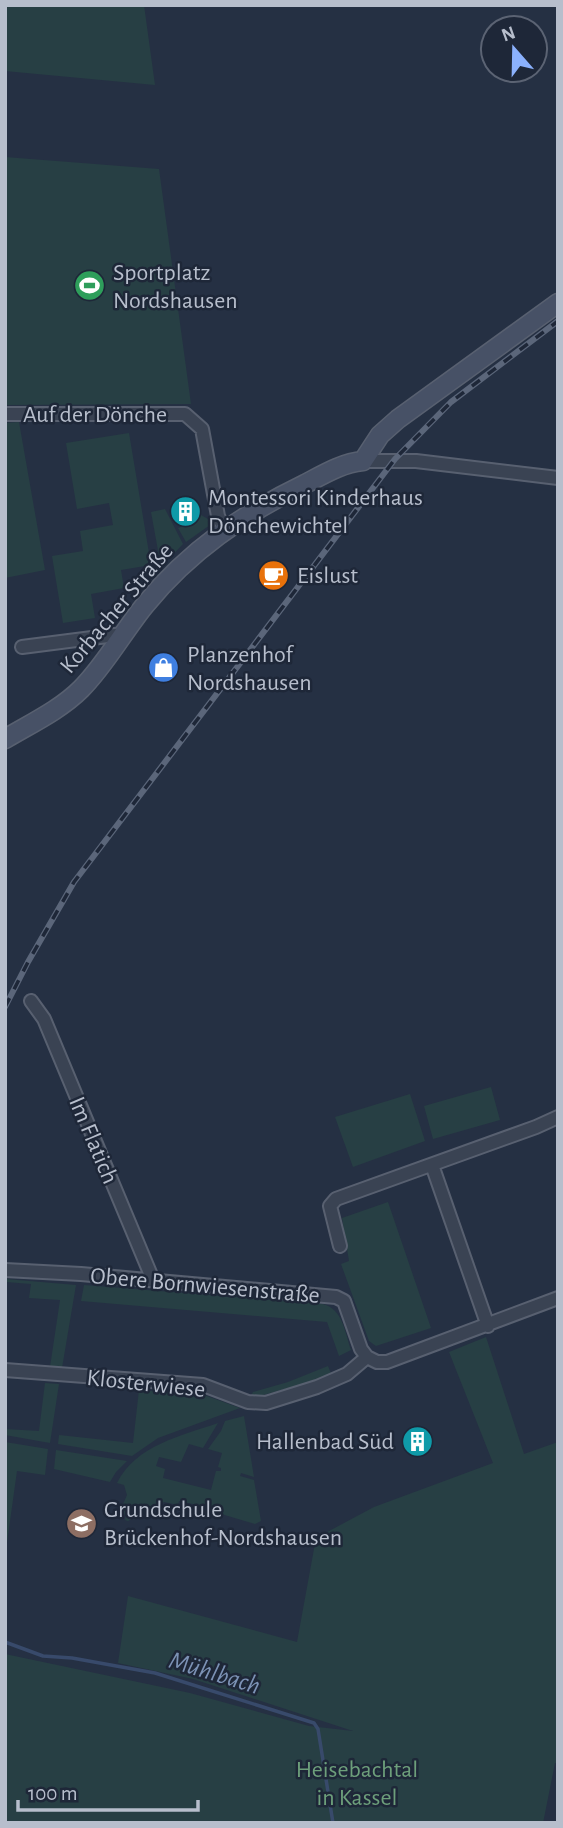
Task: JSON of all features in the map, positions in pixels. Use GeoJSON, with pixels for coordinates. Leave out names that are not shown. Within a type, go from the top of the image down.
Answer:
{"type":"FeatureCollection","features":[{"type":"Feature","properties":{"kind":"street"},"geometry":{"type":"LineString","coordinates":[[535,321],[558,288]]}},
{"type":"Feature","properties":{"kind":"street"},"geometry":{"type":"LineString","coordinates":[[363,461],[380,435],[397,419],[558,303]]}},
{"type":"Feature","properties":{"kind":"street","name":"Auf der Dönche"},"geometry":{"type":"LineString","coordinates":[[5,414],[185,414],[202,429],[218,516],[224,529]]}},
{"type":"Feature","properties":{"kind":"street"},"geometry":{"type":"LineString","coordinates":[[363,461],[416,460],[558,478]]}},
{"type":"Feature","properties":{"kind":"street","name":"Korbacher Straße"},"geometry":{"type":"LineString","coordinates":[[5,739],[63,704],[81,689],[145,605],[174,572],[224,529],[276,498],[344,464],[363,461]]}},
{"type":"Feature","properties":{"kind":"street"},"geometry":{"type":"LineString","coordinates":[[22,647],[123,634]]}},
{"type":"Feature","properties":{"kind":"street","name":"Im Flatich"},"geometry":{"type":"LineString","coordinates":[[31,1001],[44,1019],[153,1280]]}},
{"type":"Feature","properties":{"kind":"street"},"geometry":{"type":"LineString","coordinates":[[340,1246],[330,1206],[337,1199],[558,1117]]}},
{"type":"Feature","properties":{"kind":"street"},"geometry":{"type":"LineString","coordinates":[[432,1165],[488,1326]]}},
{"type":"Feature","properties":{"kind":"street","name":"Obere Bornwiesenstraße"},"geometry":{"type":"LineString","coordinates":[[5,1270],[336,1297],[344,1301],[361,1349],[367,1357]]}},
{"type":"Feature","properties":{"kind":"street"},"geometry":{"type":"LineString","coordinates":[[367,1357],[377,1362],[387,1362],[558,1298]]}},
{"type":"Feature","properties":{"kind":"street","name":"Klosterwiese"},"geometry":{"type":"LineString","coordinates":[[5,1370],[203,1385],[248,1402],[266,1403],[347,1374],[367,1357]]}},
{"type":"Feature","properties":{"kind":"green space"},"geometry":{"type":"Polygon","coordinates":[[[5,5],[144,5],[155,85],[5,71],[5,5]]]}},
{"type":"Feature","properties":{"kind":"green space","name":"Sportplatz Nordshausen"},"geometry":{"type":"Polygon","coordinates":[[[5,157],[159,169],[191,404],[5,405],[5,157]]]}},
{"type":"Feature","properties":{"kind":"green space"},"geometry":{"type":"Polygon","coordinates":[[[19,422],[45,570],[5,578],[5,423],[19,422]]]}},
{"type":"Feature","properties":{"kind":"green space"},"geometry":{"type":"Polygon","coordinates":[[[129,433],[151,565],[121,570],[124,588],[91,594],[95,618],[63,623],[52,556],[83,551],[80,531],[113,525],[109,503],[77,509],[66,443],[129,433]]]}},
{"type":"Feature","properties":{"kind":"green space"},"geometry":{"type":"Polygon","coordinates":[[[165,509],[183,544],[161,567],[151,512],[165,509]]]}},
{"type":"Feature","properties":{"kind":"green space"},"geometry":{"type":"Polygon","coordinates":[[[201,515],[208,519],[210,525],[186,542],[178,528],[194,523],[193,520],[201,515]]]}},
{"type":"Feature","properties":{"kind":"green space"},"geometry":{"type":"Polygon","coordinates":[[[491,1087],[500,1120],[433,1139],[424,1106],[491,1087]]]}},
{"type":"Feature","properties":{"kind":"green space"},"geometry":{"type":"Polygon","coordinates":[[[410,1094],[425,1141],[353,1167],[335,1117],[410,1094]]]}},
{"type":"Feature","properties":{"kind":"green space"},"geometry":{"type":"Polygon","coordinates":[[[388,1202],[431,1328],[376,1346],[369,1341],[341,1264],[349,1261],[342,1218],[388,1202]]]}},
{"type":"Feature","properties":{"kind":"green space"},"geometry":{"type":"Polygon","coordinates":[[[6,1279],[76,1285],[62,1368],[50,1367],[60,1300],[29,1298],[31,1284],[6,1282],[6,1279]]]}},
{"type":"Feature","properties":{"kind":"green space"},"geometry":{"type":"Polygon","coordinates":[[[84,1285],[323,1304],[339,1316],[351,1350],[339,1356],[327,1322],[81,1301],[84,1285]]]}},
{"type":"Feature","properties":{"kind":"green space","name":"Heisebachtal in Kassel"},"geometry":{"type":"Polygon","coordinates":[[[486,1337],[524,1454],[558,1442],[558,1763],[555,1763],[543,1823],[5,1823],[5,1654],[190,1693],[309,1726],[353,1731],[193,1679],[118,1663],[128,1596],[297,1642],[316,1538],[374,1507],[493,1463],[449,1352],[486,1337]]]}},
{"type":"Feature","properties":{"kind":"green space"},"geometry":{"type":"Polygon","coordinates":[[[328,1366],[332,1376],[256,1397],[251,1396],[253,1392],[328,1366]]]}},
{"type":"Feature","properties":{"kind":"green space"},"geometry":{"type":"Polygon","coordinates":[[[45,1383],[59,1384],[50,1443],[5,1435],[5,1429],[39,1431],[45,1383]]]}},
{"type":"Feature","properties":{"kind":"green space"},"geometry":{"type":"Polygon","coordinates":[[[139,1390],[204,1395],[240,1408],[158,1438],[132,1456],[58,1444],[59,1435],[133,1443],[139,1390]]]}},
{"type":"Feature","properties":{"kind":"green space"},"geometry":{"type":"Polygon","coordinates":[[[244,1416],[254,1477],[241,1473],[240,1476],[254,1480],[261,1521],[255,1524],[211,1511],[211,1508],[179,1501],[178,1505],[164,1502],[128,1521],[125,1520],[126,1515],[121,1509],[127,1495],[124,1485],[117,1483],[136,1459],[161,1444],[218,1423],[203,1448],[189,1444],[181,1462],[159,1457],[156,1466],[165,1469],[163,1478],[211,1490],[216,1471],[221,1471],[218,1467],[222,1453],[208,1449],[225,1421],[244,1416]]]}},
{"type":"Feature","properties":{"kind":"green space"},"geometry":{"type":"Polygon","coordinates":[[[5,1442],[48,1449],[45,1475],[17,1471],[5,1557],[5,1442]]]}},
{"type":"Feature","properties":{"kind":"green space"},"geometry":{"type":"Polygon","coordinates":[[[56,1450],[127,1461],[110,1482],[54,1469],[56,1450]]]}},
{"type":"Feature","properties":{"kind":"waterway","name":"Mühlbach"},"geometry":{"type":"LineString","coordinates":[[5,1642],[43,1656],[72,1658],[155,1673],[314,1723],[318,1729],[333,1823]]}},
{"type":"Feature","properties":{"kind":"railway"},"geometry":{"type":"LineString","coordinates":[[5,1007],[74,882],[395,459],[451,402],[558,321]]}},
{"type":"Feature","properties":{"kind":"place","name":"Sportplatz Nordshausen"},"geometry":{"type":"Point","coordinates":[90,286]}},
{"type":"Feature","properties":{"kind":"place","name":"Montessori Kinderhaus Dönchewichtel"},"geometry":{"type":"Point","coordinates":[185,511]}},
{"type":"Feature","properties":{"kind":"place","name":"Eislust"},"geometry":{"type":"Point","coordinates":[274,575]}},
{"type":"Feature","properties":{"kind":"place","name":"Planzenhof Nordshausen"},"geometry":{"type":"Point","coordinates":[164,668]}},
{"type":"Feature","properties":{"kind":"place","name":"Hallenbad Süd"},"geometry":{"type":"Point","coordinates":[417,1441]}},
{"type":"Feature","properties":{"kind":"place","name":"Grundschule Brückenhof-Nordshausen"},"geometry":{"type":"Point","coordinates":[81,1523]}}]}
